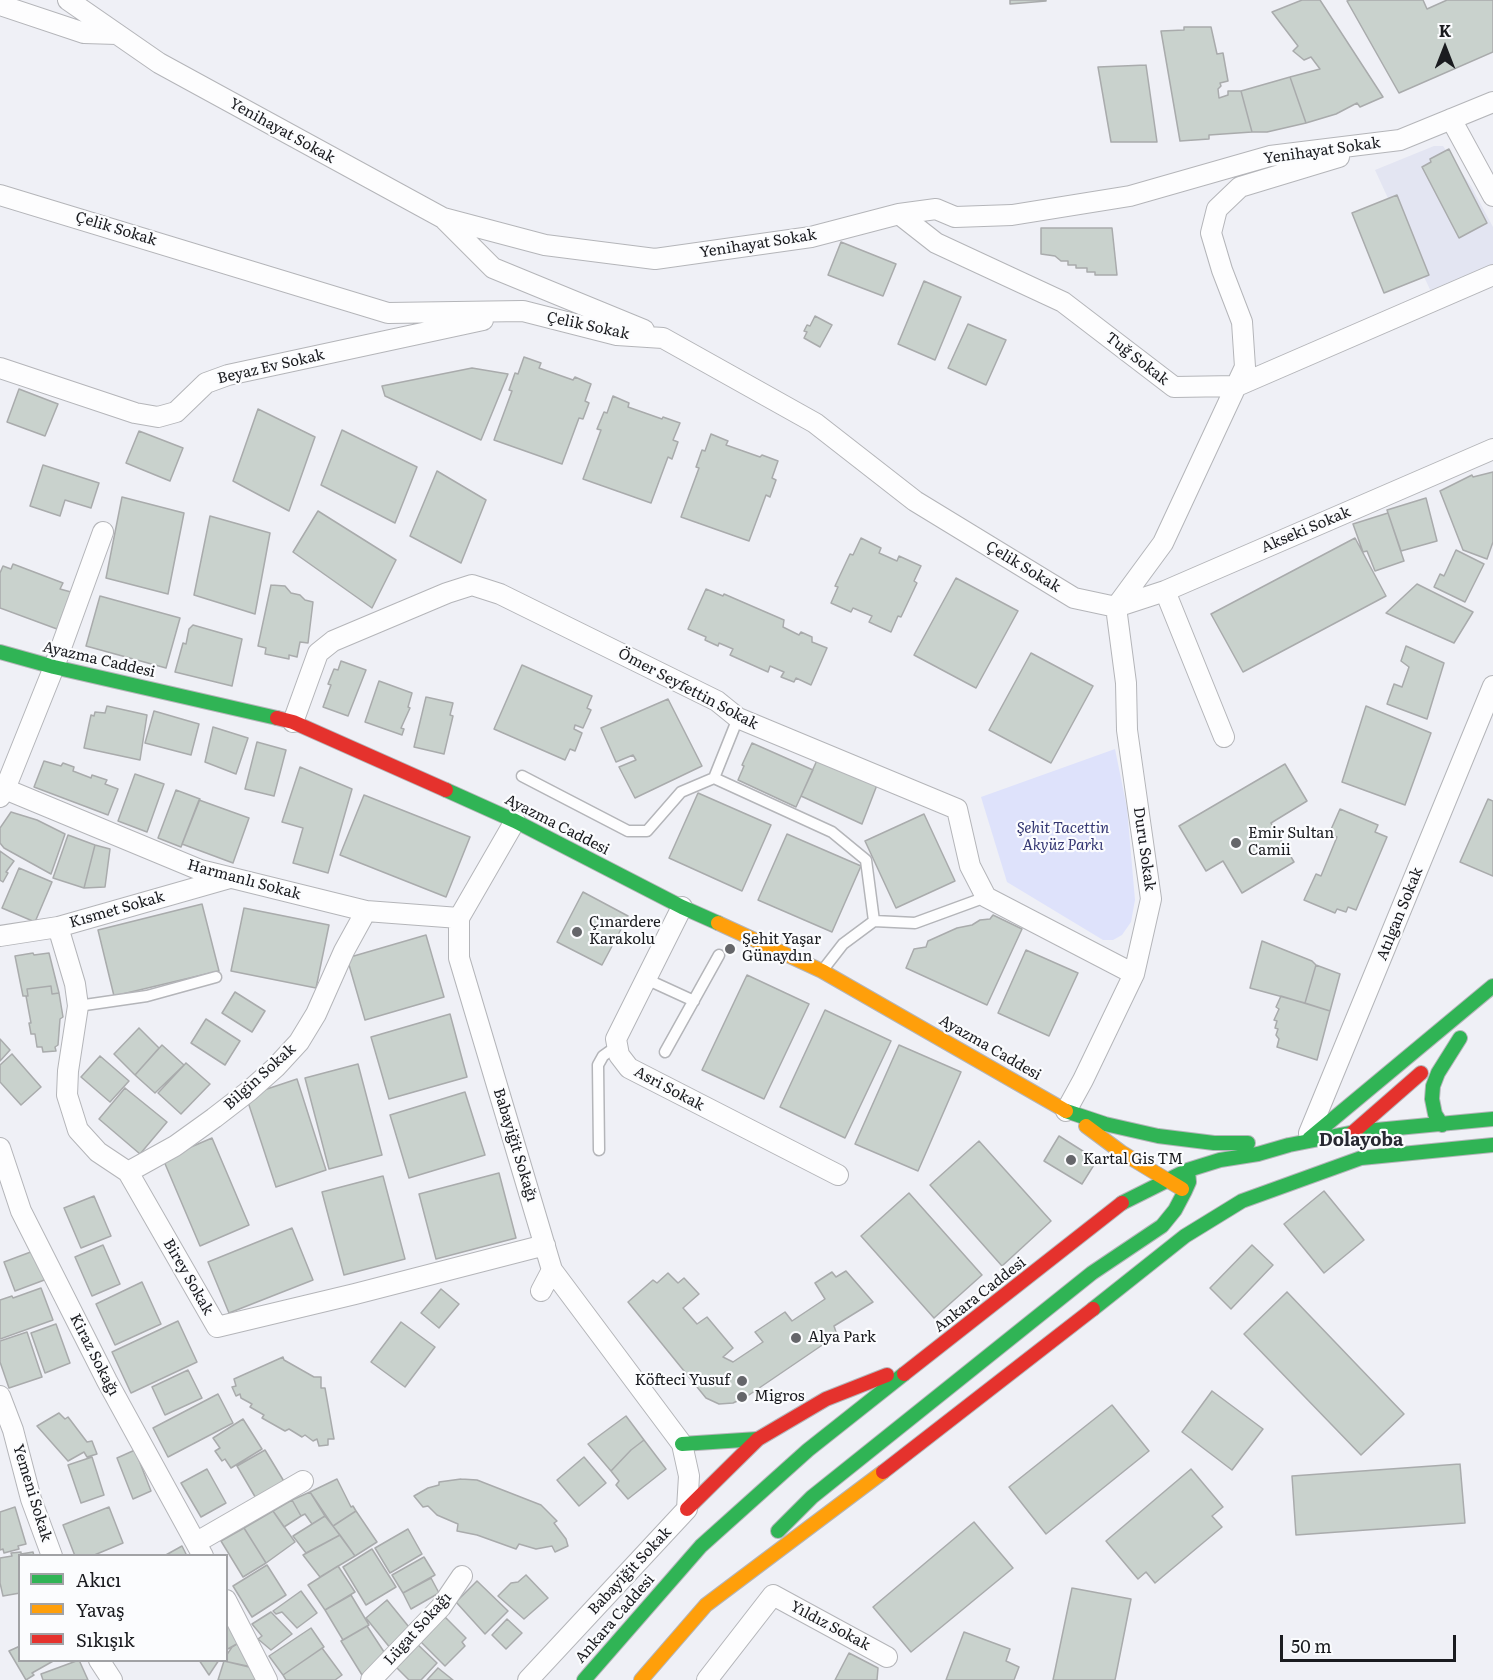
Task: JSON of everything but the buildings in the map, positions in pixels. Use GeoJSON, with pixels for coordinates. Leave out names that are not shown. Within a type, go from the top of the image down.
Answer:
{"type":"FeatureCollection","features":[{"type":"Feature","properties":{"kind":"main road","name":"Ayazma Caddesi"},"geometry":{"type":"LineString","coordinates":[[0,652],[54,668],[293,722],[515,821],[682,907],[822,971],[1066,1111]]}},
{"type":"Feature","properties":{"kind":"main road"},"geometry":{"type":"LineString","coordinates":[[1066,1111],[1128,1130],[1185,1140],[1313,1147],[1493,986]]}},
{"type":"Feature","properties":{"kind":"main road"},"geometry":{"type":"LineString","coordinates":[[1442,1125],[1435,1114],[1432,1099],[1433,1086],[1438,1073],[1467,1029],[1493,996]]}},
{"type":"Feature","properties":{"kind":"main road"},"geometry":{"type":"LineString","coordinates":[[1355,1132],[1467,1029]]}},
{"type":"Feature","properties":{"kind":"main road"},"geometry":{"type":"LineString","coordinates":[[1066,1111],[1135,1144]]}},
{"type":"Feature","properties":{"kind":"main road"},"geometry":{"type":"LineString","coordinates":[[1066,1111],[1118,1165]]}},
{"type":"Feature","properties":{"kind":"main road"},"geometry":{"type":"LineString","coordinates":[[1066,1111],[1121,1152],[1185,1191],[1201,1196]]}},
{"type":"Feature","properties":{"kind":"main road","name":"Ankara Caddesi"},"geometry":{"type":"LineString","coordinates":[[584,1680],[701,1546],[808,1450],[1119,1205],[1188,1170],[1313,1147],[1355,1132],[1493,1119]]}},
{"type":"Feature","properties":{"kind":"main road"},"geometry":{"type":"LineString","coordinates":[[706,1605],[936,1432],[1185,1236],[1242,1201],[1361,1158],[1493,1145]]}},
{"type":"Feature","properties":{"kind":"main road"},"geometry":{"type":"LineString","coordinates":[[1162,1226],[1175,1210],[1189,1182],[1188,1170],[1172,1162]]}},
{"type":"Feature","properties":{"kind":"main road"},"geometry":{"type":"LineString","coordinates":[[1242,1201],[1224,1196],[1260,1180]]}},
{"type":"Feature","properties":{"kind":"main road"},"geometry":{"type":"LineString","coordinates":[[1119,1205],[1126,1190],[1125,1182]]}},
{"type":"Feature","properties":{"kind":"main road"},"geometry":{"type":"LineString","coordinates":[[641,1680],[706,1605],[812,1497],[1092,1273],[1162,1226],[1191,1212]]}},
{"type":"Feature","properties":{"kind":"main road"},"geometry":{"type":"LineString","coordinates":[[687,1509],[758,1439],[826,1399],[924,1360]]}},
{"type":"Feature","properties":{"kind":"main road"},"geometry":{"type":"LineString","coordinates":[[682,1444],[758,1439]]}},
{"type":"Feature","properties":{"kind":"street","name":"Yenihayat Sokak"},"geometry":{"type":"LineString","coordinates":[[68,0],[159,63],[443,218],[545,245],[655,260],[811,237],[899,214],[936,209],[955,217],[1012,215],[1130,196],[1270,156],[1400,140],[1493,102]]}},
{"type":"Feature","properties":{"kind":"street"},"geometry":{"type":"LineString","coordinates":[[0,5],[84,33],[117,34]]}},
{"type":"Feature","properties":{"kind":"street"},"geometry":{"type":"LineString","coordinates":[[1451,119],[1493,196]]}},
{"type":"Feature","properties":{"kind":"street"},"geometry":{"type":"LineString","coordinates":[[1116,607],[1163,543],[1245,367],[1242,322],[1210,233],[1217,208],[1240,187],[1400,140]]}},
{"type":"Feature","properties":{"kind":"street","name":"Çelik Sokak"},"geometry":{"type":"LineString","coordinates":[[0,195],[388,313],[523,311],[617,334],[663,338],[815,423],[915,501],[1074,598],[1116,607]]}},
{"type":"Feature","properties":{"kind":"street","name":"Tuğ Sokak"},"geometry":{"type":"LineString","coordinates":[[899,214],[936,243],[1063,302],[1174,387],[1236,386],[1493,275]]}},
{"type":"Feature","properties":{"kind":"street"},"geometry":{"type":"LineString","coordinates":[[443,218],[493,268],[663,338]]}},
{"type":"Feature","properties":{"kind":"street","name":"Beyaz Ev Sokak"},"geometry":{"type":"LineString","coordinates":[[0,368],[135,414],[158,417],[176,412],[206,383],[228,375],[523,311]]}},
{"type":"Feature","properties":{"kind":"street","name":"Akseki Sokak"},"geometry":{"type":"LineString","coordinates":[[1116,607],[1165,591],[1493,449]]}},
{"type":"Feature","properties":{"kind":"street"},"geometry":{"type":"LineString","coordinates":[[2,792],[54,668],[103,532]]}},
{"type":"Feature","properties":{"kind":"street","name":"Ömer Seyfettin Sokak"},"geometry":{"type":"LineString","coordinates":[[293,722],[318,653],[333,641],[447,593],[472,585],[500,594],[717,701],[738,718],[957,809],[970,866],[986,897]]}},
{"type":"Feature","properties":{"kind":"street"},"geometry":{"type":"LineString","coordinates":[[1165,591],[1224,737]]}},
{"type":"Feature","properties":{"kind":"street","name":"Duru Sokak"},"geometry":{"type":"LineString","coordinates":[[1066,1111],[1134,974],[1151,899],[1127,730],[1126,683],[1116,607]]}},
{"type":"Feature","properties":{"kind":"street","name":"Atılgan Sokak"},"geometry":{"type":"LineString","coordinates":[[1313,1147],[1493,686]]}},
{"type":"Feature","properties":{"kind":"street","name":"Harmanlı Sokak"},"geometry":{"type":"LineString","coordinates":[[2,792],[200,870],[366,911],[459,918]]}},
{"type":"Feature","properties":{"kind":"street","name":"Babayiğit Sokağı"},"geometry":{"type":"LineString","coordinates":[[515,821],[459,918],[459,958],[552,1270],[682,1444]]}},
{"type":"Feature","properties":{"kind":"street","name":"Kısmet Sokak"},"geometry":{"type":"LineString","coordinates":[[0,936],[57,927],[232,878]]}},
{"type":"Feature","properties":{"kind":"street"},"geometry":{"type":"LineString","coordinates":[[986,897],[1134,974]]}},
{"type":"Feature","properties":{"kind":"street"},"geometry":{"type":"LineString","coordinates":[[618,1049],[616,1039],[682,907]]}},
{"type":"Feature","properties":{"kind":"street","name":"Bilgin Sokak"},"geometry":{"type":"LineString","coordinates":[[128,1172],[175,1146],[214,1118],[249,1091],[284,1059],[299,1042],[316,1014],[344,951],[366,911]]}},
{"type":"Feature","properties":{"kind":"street","name":"Birey Sokak"},"geometry":{"type":"LineString","coordinates":[[57,927],[75,984],[78,1006],[68,1071],[67,1095],[78,1130],[98,1152],[128,1172],[217,1327],[545,1245]]}},
{"type":"Feature","properties":{"kind":"street","name":"Asri Sokak"},"geometry":{"type":"LineString","coordinates":[[618,1049],[619,1055],[629,1068],[838,1175]]}},
{"type":"Feature","properties":{"kind":"street","name":"Kiraz Sokağı"},"geometry":{"type":"LineString","coordinates":[[0,1148],[21,1211],[107,1382],[200,1549]]}},
{"type":"Feature","properties":{"kind":"street"},"geometry":{"type":"LineString","coordinates":[[541,1291],[552,1270]]}},
{"type":"Feature","properties":{"kind":"street","name":"Yemeni Sokak"},"geometry":{"type":"LineString","coordinates":[[0,1396],[13,1431],[31,1499],[51,1554]]}},
{"type":"Feature","properties":{"kind":"street"},"geometry":{"type":"LineString","coordinates":[[682,1444],[689,1476],[687,1509]]}},
{"type":"Feature","properties":{"kind":"street"},"geometry":{"type":"LineString","coordinates":[[200,1549],[303,1481]]}},
{"type":"Feature","properties":{"kind":"street","name":"Babayiğit Sokak"},"geometry":{"type":"LineString","coordinates":[[528,1680],[687,1509]]}},
{"type":"Feature","properties":{"kind":"street","name":"Lügat Sokağı"},"geometry":{"type":"LineString","coordinates":[[371,1680],[441,1607],[462,1576]]}},
{"type":"Feature","properties":{"kind":"street","name":"Yıldız Sokak"},"geometry":{"type":"LineString","coordinates":[[706,1680],[773,1595],[887,1657]]}},
{"type":"Feature","properties":{"kind":"street"},"geometry":{"type":"LineString","coordinates":[[228,1604],[267,1680]]}},
{"type":"Feature","properties":{"kind":"street"},"geometry":{"type":"LineString","coordinates":[[100,1662],[112,1680]]}},
{"type":"Feature","properties":{"kind":"lane"},"geometry":{"type":"LineString","coordinates":[[522,776],[628,831],[646,831],[681,792],[714,778],[738,718]]}},
{"type":"Feature","properties":{"kind":"lane"},"geometry":{"type":"LineString","coordinates":[[714,778],[832,832],[866,860],[874,921]]}},
{"type":"Feature","properties":{"kind":"lane"},"geometry":{"type":"LineString","coordinates":[[822,971],[843,944],[874,921],[915,922],[986,897]]}},
{"type":"Feature","properties":{"kind":"lane"},"geometry":{"type":"LineString","coordinates":[[665,1052],[719,955]]}},
{"type":"Feature","properties":{"kind":"lane"},"geometry":{"type":"LineString","coordinates":[[78,1006],[147,996],[216,977]]}},
{"type":"Feature","properties":{"kind":"lane"},"geometry":{"type":"LineString","coordinates":[[646,979],[694,1001]]}},
{"type":"Feature","properties":{"kind":"lane"},"geometry":{"type":"LineString","coordinates":[[599,1150],[598,1065],[603,1056],[618,1049]]}},
{"type":"Feature","properties":{"kind":"shaded area"},"geometry":{"type":"Polygon","coordinates":[[[1434,146],[1443,146],[1471,186],[1493,227],[1493,267],[1432,294],[1375,170],[1434,146]]]}},
{"type":"Feature","properties":{"kind":"green space","name":"Şehit Tacettin Akyüz Parkı"},"geometry":{"type":"Polygon","coordinates":[[[1115,749],[1127,808],[1135,900],[1131,922],[1122,935],[1113,940],[1103,940],[1007,882],[981,797],[1115,749]]]}},
{"type":"Feature","properties":{"kind":"traffic: fast"},"geometry":{"type":"LineString","coordinates":[[0,652],[54,667],[277,718]]}},
{"type":"Feature","properties":{"kind":"traffic: fast"},"geometry":{"type":"LineString","coordinates":[[446,790],[515,821],[682,907],[718,923]]}},
{"type":"Feature","properties":{"kind":"traffic: fast"},"geometry":{"type":"LineString","coordinates":[[1309,1139],[1493,986]]}},
{"type":"Feature","properties":{"kind":"traffic: fast"},"geometry":{"type":"LineString","coordinates":[[1442,1125],[1435,1114],[1432,1099],[1433,1086],[1438,1073],[1460,1038]]}},
{"type":"Feature","properties":{"kind":"traffic: fast"},"geometry":{"type":"LineString","coordinates":[[1066,1111],[1105,1124],[1158,1136],[1214,1143],[1248,1143]]}},
{"type":"Feature","properties":{"kind":"traffic: fast"},"geometry":{"type":"LineString","coordinates":[[1122,1203],[1188,1170],[1220,1160],[1258,1154],[1289,1145],[1355,1132],[1493,1119]]}},
{"type":"Feature","properties":{"kind":"traffic: fast"},"geometry":{"type":"LineString","coordinates":[[1093,1309],[1185,1236],[1242,1201],[1361,1158],[1493,1145]]}},
{"type":"Feature","properties":{"kind":"traffic: fast"},"geometry":{"type":"LineString","coordinates":[[778,1531],[812,1497],[1092,1273],[1162,1226],[1175,1210],[1185,1191],[1189,1182],[1188,1170]]}},
{"type":"Feature","properties":{"kind":"traffic: fast"},"geometry":{"type":"LineString","coordinates":[[584,1680],[701,1546],[808,1450],[904,1374]]}},
{"type":"Feature","properties":{"kind":"traffic: fast"},"geometry":{"type":"LineString","coordinates":[[682,1444],[758,1439]]}},
{"type":"Feature","properties":{"kind":"traffic: slow"},"geometry":{"type":"LineString","coordinates":[[718,923],[822,971],[1066,1111]]}},
{"type":"Feature","properties":{"kind":"traffic: slow"},"geometry":{"type":"LineString","coordinates":[[1086,1126],[1121,1152],[1182,1189]]}},
{"type":"Feature","properties":{"kind":"traffic: slow"},"geometry":{"type":"LineString","coordinates":[[641,1680],[706,1605],[883,1472]]}},
{"type":"Feature","properties":{"kind":"traffic: jam"},"geometry":{"type":"LineString","coordinates":[[277,718],[293,722],[446,790]]}},
{"type":"Feature","properties":{"kind":"traffic: jam"},"geometry":{"type":"LineString","coordinates":[[1350,1135],[1421,1073]]}},
{"type":"Feature","properties":{"kind":"traffic: jam"},"geometry":{"type":"LineString","coordinates":[[904,1374],[1122,1203]]}},
{"type":"Feature","properties":{"kind":"traffic: jam"},"geometry":{"type":"LineString","coordinates":[[883,1472],[1093,1309]]}},
{"type":"Feature","properties":{"kind":"traffic: jam"},"geometry":{"type":"LineString","coordinates":[[687,1509],[758,1439],[826,1399],[887,1375]]}},
{"type":"Feature","properties":{"kind":"place","name":"Emir Sultan Camii"},"geometry":{"type":"Point","coordinates":[1236,843]}},
{"type":"Feature","properties":{"kind":"place","name":"Çınardere Karakolu"},"geometry":{"type":"Point","coordinates":[577,932]}},
{"type":"Feature","properties":{"kind":"place","name":"Şehit Yaşar Günaydın"},"geometry":{"type":"Point","coordinates":[730,949]}},
{"type":"Feature","properties":{"kind":"place","name":"Kartal Gis TM"},"geometry":{"type":"Point","coordinates":[1071,1160]}},
{"type":"Feature","properties":{"kind":"place","name":"Alya Park"},"geometry":{"type":"Point","coordinates":[796,1338]}},
{"type":"Feature","properties":{"kind":"place","name":"Köfteci Yusuf"},"geometry":{"type":"Point","coordinates":[742,1381]}},
{"type":"Feature","properties":{"kind":"place","name":"Migros"},"geometry":{"type":"Point","coordinates":[742,1397]}},
{"type":"Feature","properties":{"kind":"district","name":"Dolayoba"},"geometry":{"type":"Point","coordinates":[1361,1141]}}]}
